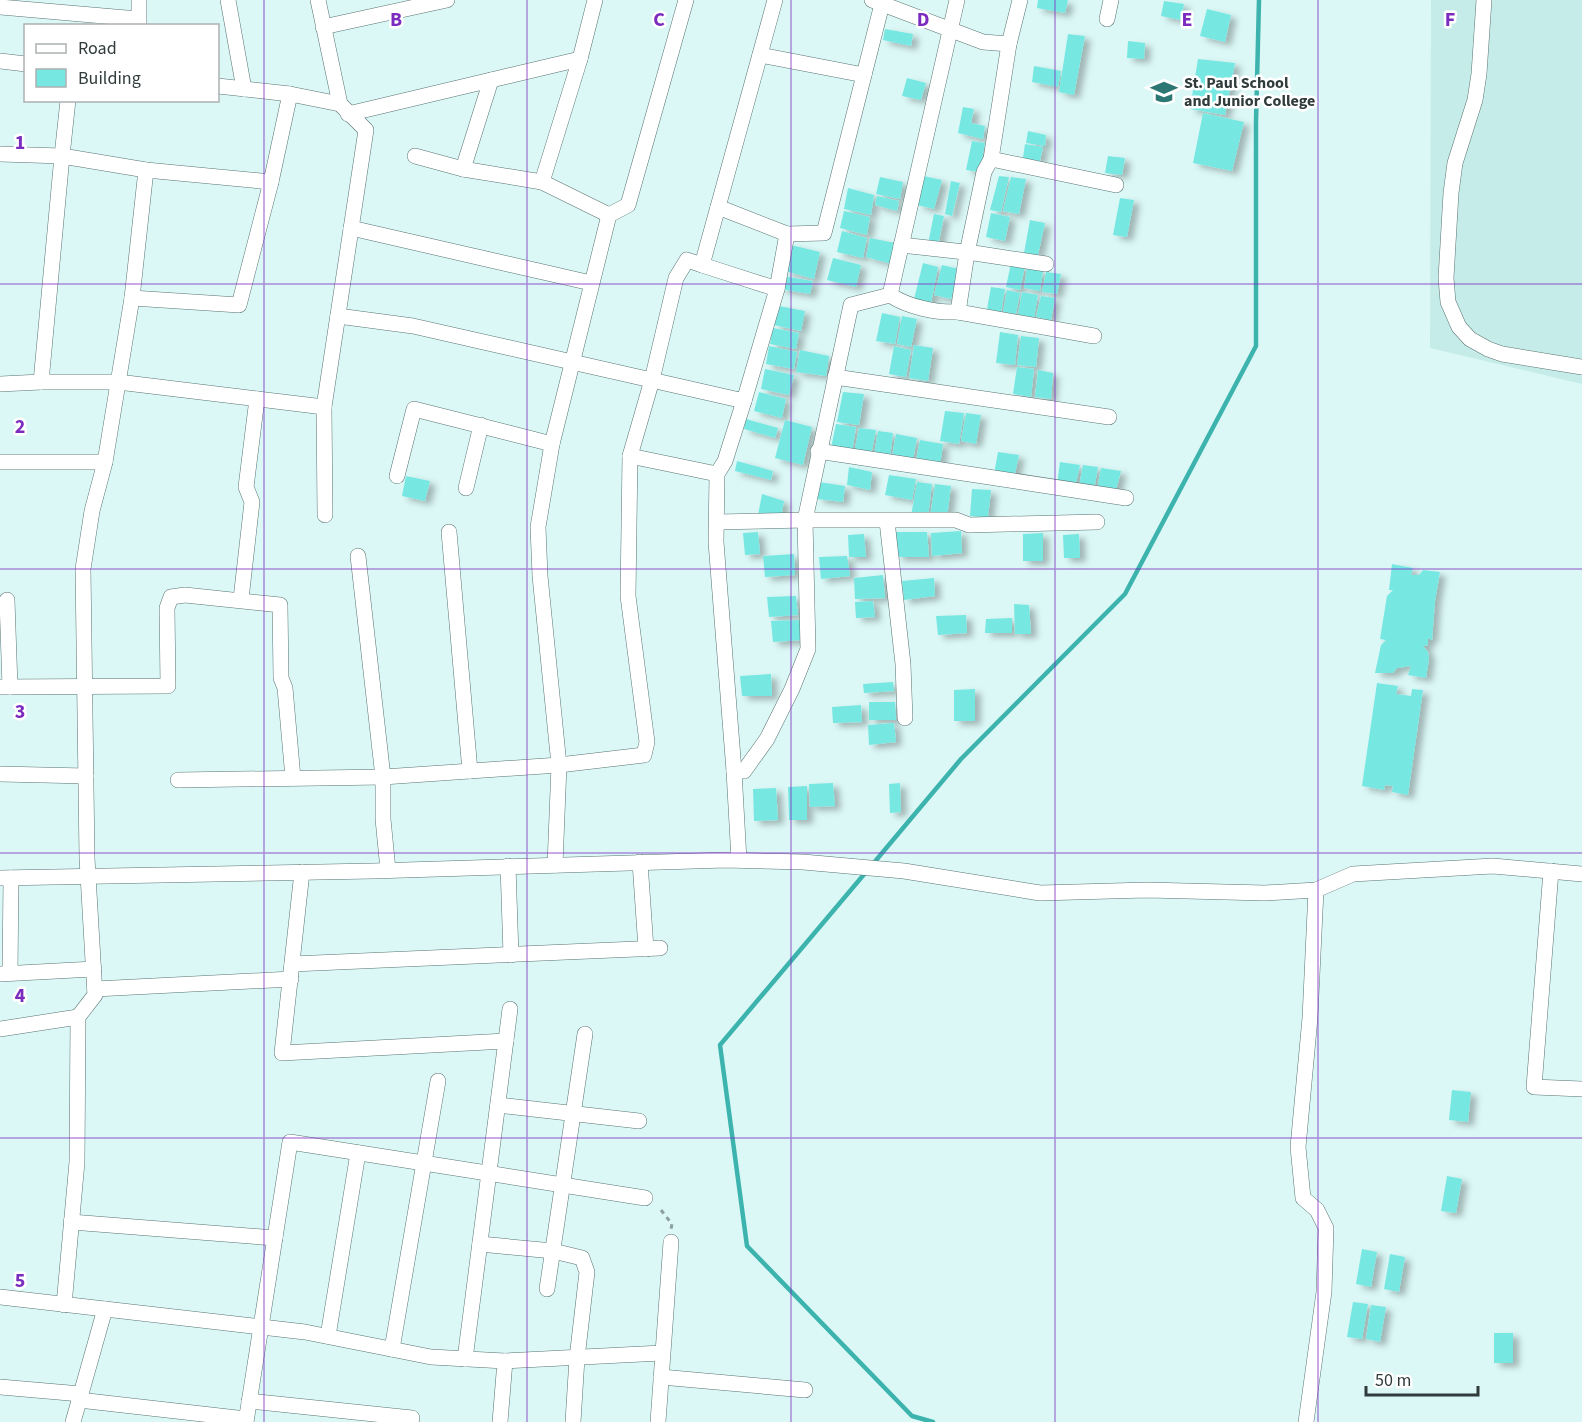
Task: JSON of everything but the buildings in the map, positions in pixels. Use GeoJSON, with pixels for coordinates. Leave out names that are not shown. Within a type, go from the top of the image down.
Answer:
{"type":"FeatureCollection","features":[{"type":"Feature","properties":{"kind":"street"},"geometry":{"type":"LineString","coordinates":[[0,7],[138,22],[139,0]]}},
{"type":"Feature","properties":{"kind":"street"},"geometry":{"type":"LineString","coordinates":[[228,0],[244,89]]}},
{"type":"Feature","properties":{"kind":"street"},"geometry":{"type":"LineString","coordinates":[[318,0],[344,109],[366,130],[324,407],[324,515]]}},
{"type":"Feature","properties":{"kind":"street"},"geometry":{"type":"LineString","coordinates":[[323,27],[447,0]]}},
{"type":"Feature","properties":{"kind":"street"},"geometry":{"type":"LineString","coordinates":[[542,182],[580,59],[595,0]]}},
{"type":"Feature","properties":{"kind":"street"},"geometry":{"type":"LineString","coordinates":[[609,214],[628,205],[686,0]]}},
{"type":"Feature","properties":{"kind":"street"},"geometry":{"type":"LineString","coordinates":[[702,266],[775,0]]}},
{"type":"Feature","properties":{"kind":"street"},"geometry":{"type":"LineString","coordinates":[[890,295],[957,0]]}},
{"type":"Feature","properties":{"kind":"street"},"geometry":{"type":"LineString","coordinates":[[958,312],[967,253],[984,172],[991,159],[1008,44],[1020,0]]}},
{"type":"Feature","properties":{"kind":"street"},"geometry":{"type":"LineString","coordinates":[[1107,19],[1111,0]]}},
{"type":"Feature","properties":{"kind":"street"},"geometry":{"type":"LineString","coordinates":[[1484,0],[1476,92],[1472,112],[1455,163],[1451,193],[1446,278],[1448,302],[1459,327],[1470,339],[1488,349],[1502,354],[1582,367]]}},
{"type":"Feature","properties":{"kind":"street"},"geometry":{"type":"LineString","coordinates":[[718,207],[787,234],[825,233],[864,75],[879,1],[983,42],[1008,44]]}},
{"type":"Feature","properties":{"kind":"street"},"geometry":{"type":"LineString","coordinates":[[760,55],[864,75]]}},
{"type":"Feature","properties":{"kind":"street"},"geometry":{"type":"LineString","coordinates":[[219,86],[290,94],[344,109],[491,80],[580,59]]}},
{"type":"Feature","properties":{"kind":"street"},"geometry":{"type":"LineString","coordinates":[[0,61],[24,64]]}},
{"type":"Feature","properties":{"kind":"street"},"geometry":{"type":"LineString","coordinates":[[463,169],[491,80]]}},
{"type":"Feature","properties":{"kind":"street"},"geometry":{"type":"LineString","coordinates":[[132,298],[239,305],[271,182],[290,94]]}},
{"type":"Feature","properties":{"kind":"street"},"geometry":{"type":"LineString","coordinates":[[41,382],[68,102]]}},
{"type":"Feature","properties":{"kind":"street"},"geometry":{"type":"LineString","coordinates":[[0,154],[62,156],[146,170],[271,182]]}},
{"type":"Feature","properties":{"kind":"street"},"geometry":{"type":"LineString","coordinates":[[415,156],[463,169],[542,182],[609,214]]}},
{"type":"Feature","properties":{"kind":"street"},"geometry":{"type":"LineString","coordinates":[[991,159],[1116,185]]}},
{"type":"Feature","properties":{"kind":"street"},"geometry":{"type":"LineString","coordinates":[[64,1305],[77,1162],[78,1017],[95,995],[87,858],[83,568],[92,511],[105,462],[132,298],[146,170]]}},
{"type":"Feature","properties":{"kind":"street"},"geometry":{"type":"LineString","coordinates":[[555,865],[559,765],[540,576],[538,527],[552,444],[609,214]]}},
{"type":"Feature","properties":{"kind":"street"},"geometry":{"type":"LineString","coordinates":[[351,228],[591,283]]}},
{"type":"Feature","properties":{"kind":"street"},"geometry":{"type":"LineString","coordinates":[[739,860],[716,542],[717,474],[725,461],[777,289],[787,234]]}},
{"type":"Feature","properties":{"kind":"street"},"geometry":{"type":"LineString","coordinates":[[901,245],[1046,264]]}},
{"type":"Feature","properties":{"kind":"street"},"geometry":{"type":"LineString","coordinates":[[178,780],[383,777],[559,765],[644,755],[646,742],[628,596],[630,456],[652,380],[676,278],[687,260],[777,289]]}},
{"type":"Feature","properties":{"kind":"street"},"geometry":{"type":"LineString","coordinates":[[734,771],[744,771],[763,747],[792,689],[808,649],[805,520],[851,305],[890,295],[899,301],[944,312],[958,312],[1094,336]]}},
{"type":"Feature","properties":{"kind":"street"},"geometry":{"type":"LineString","coordinates":[[338,316],[413,326],[744,401]]}},
{"type":"Feature","properties":{"kind":"street"},"geometry":{"type":"LineString","coordinates":[[835,377],[1109,417]]}},
{"type":"Feature","properties":{"kind":"street"},"geometry":{"type":"LineString","coordinates":[[0,384],[118,382],[324,407]]}},
{"type":"Feature","properties":{"kind":"street"},"geometry":{"type":"LineString","coordinates":[[241,599],[252,502],[246,487],[257,399]]}},
{"type":"Feature","properties":{"kind":"street"},"geometry":{"type":"LineString","coordinates":[[397,476],[414,409],[552,444]]}},
{"type":"Feature","properties":{"kind":"street"},"geometry":{"type":"LineString","coordinates":[[466,488],[481,425]]}},
{"type":"Feature","properties":{"kind":"street"},"geometry":{"type":"LineString","coordinates":[[818,451],[1126,498]]}},
{"type":"Feature","properties":{"kind":"street"},"geometry":{"type":"LineString","coordinates":[[630,456],[717,474]]}},
{"type":"Feature","properties":{"kind":"street"},"geometry":{"type":"LineString","coordinates":[[0,462],[105,462]]}},
{"type":"Feature","properties":{"kind":"street"},"geometry":{"type":"LineString","coordinates":[[717,522],[956,520],[969,525],[1096,522]]}},
{"type":"Feature","properties":{"kind":"street"},"geometry":{"type":"LineString","coordinates":[[887,522],[903,664],[905,718]]}},
{"type":"Feature","properties":{"kind":"street"},"geometry":{"type":"LineString","coordinates":[[449,532],[470,771]]}},
{"type":"Feature","properties":{"kind":"street"},"geometry":{"type":"LineString","coordinates":[[358,556],[383,777],[383,819],[388,870]]}},
{"type":"Feature","properties":{"kind":"street"},"geometry":{"type":"LineString","coordinates":[[7,600],[4,632],[5,687],[168,686],[167,608],[171,597],[186,595],[241,599],[280,605],[281,678],[285,688],[292,778]]}},
{"type":"Feature","properties":{"kind":"street"},"geometry":{"type":"LineString","coordinates":[[0,774],[86,776]]}},
{"type":"Feature","properties":{"kind":"street"},"geometry":{"type":"LineString","coordinates":[[94,969],[5,974],[6,878],[739,860],[803,862],[880,869],[1041,893],[1147,890],[1265,893],[1316,890],[1353,874],[1493,866],[1582,874]]}},
{"type":"Feature","properties":{"kind":"street"},"geometry":{"type":"LineString","coordinates":[[95,989],[511,955],[653,949],[640,862]]}},
{"type":"Feature","properties":{"kind":"street"},"geometry":{"type":"LineString","coordinates":[[508,866],[511,955]]}},
{"type":"Feature","properties":{"kind":"street"},"geometry":{"type":"LineString","coordinates":[[1551,871],[1534,1087],[1582,1089]]}},
{"type":"Feature","properties":{"kind":"street"},"geometry":{"type":"LineString","coordinates":[[303,872],[282,1053],[506,1041]]}},
{"type":"Feature","properties":{"kind":"street"},"geometry":{"type":"LineString","coordinates":[[1306,1422],[1324,1292],[1326,1228],[1317,1210],[1303,1198],[1298,1147],[1310,1018],[1316,890]]}},
{"type":"Feature","properties":{"kind":"street"},"geometry":{"type":"LineString","coordinates":[[465,1359],[510,1009]]}},
{"type":"Feature","properties":{"kind":"street"},"geometry":{"type":"LineString","coordinates":[[0,1029],[78,1017]]}},
{"type":"Feature","properties":{"kind":"street"},"geometry":{"type":"LineString","coordinates":[[547,1289],[585,1034]]}},
{"type":"Feature","properties":{"kind":"street"},"geometry":{"type":"LineString","coordinates":[[392,1349],[438,1081]]}},
{"type":"Feature","properties":{"kind":"street"},"geometry":{"type":"LineString","coordinates":[[498,1105],[639,1121]]}},
{"type":"Feature","properties":{"kind":"street"},"geometry":{"type":"LineString","coordinates":[[0,1387],[246,1421],[290,1142],[645,1198]]}},
{"type":"Feature","properties":{"kind":"street"},"geometry":{"type":"LineString","coordinates":[[328,1336],[358,1153]]}},
{"type":"Feature","properties":{"kind":"street"},"geometry":{"type":"LineString","coordinates":[[71,1222],[275,1238]]}},
{"type":"Feature","properties":{"kind":"street"},"geometry":{"type":"LineString","coordinates":[[658,1422],[671,1242]]}},
{"type":"Feature","properties":{"kind":"street"},"geometry":{"type":"LineString","coordinates":[[480,1244],[553,1251],[582,1258],[587,1272],[577,1358],[573,1422]]}},
{"type":"Feature","properties":{"kind":"street"},"geometry":{"type":"LineString","coordinates":[[0,1297],[328,1336],[431,1357],[505,1361],[662,1353]]}},
{"type":"Feature","properties":{"kind":"street"},"geometry":{"type":"LineString","coordinates":[[73,1422],[105,1309]]}},
{"type":"Feature","properties":{"kind":"street"},"geometry":{"type":"LineString","coordinates":[[500,1422],[505,1361]]}},
{"type":"Feature","properties":{"kind":"street"},"geometry":{"type":"LineString","coordinates":[[661,1377],[805,1390]]}},
{"type":"Feature","properties":{"kind":"street"},"geometry":{"type":"LineString","coordinates":[[249,1401],[412,1418],[411,1422]]}},
{"type":"Feature","properties":{"kind":"path"},"geometry":{"type":"LineString","coordinates":[[661,1210],[672,1224],[671,1242]]}},
{"type":"Feature","properties":{"kind":"shaded area"},"geometry":{"type":"Polygon","coordinates":[[[1431,0],[1582,0],[1582,384],[1430,348],[1431,0]]]}},
{"type":"Feature","properties":{"kind":"waterway"},"geometry":{"type":"LineString","coordinates":[[872,865],[961,759],[1125,594],[1256,346],[1256,122],[1259,0]]}},
{"type":"Feature","properties":{"kind":"waterway"},"geometry":{"type":"LineString","coordinates":[[866,872],[720,1045],[747,1246],[912,1416],[933,1422]]}},
{"type":"Feature","properties":{"kind":"place","name":"St. Paul School and Junior College"},"geometry":{"type":"Point","coordinates":[1164,92]}}]}
